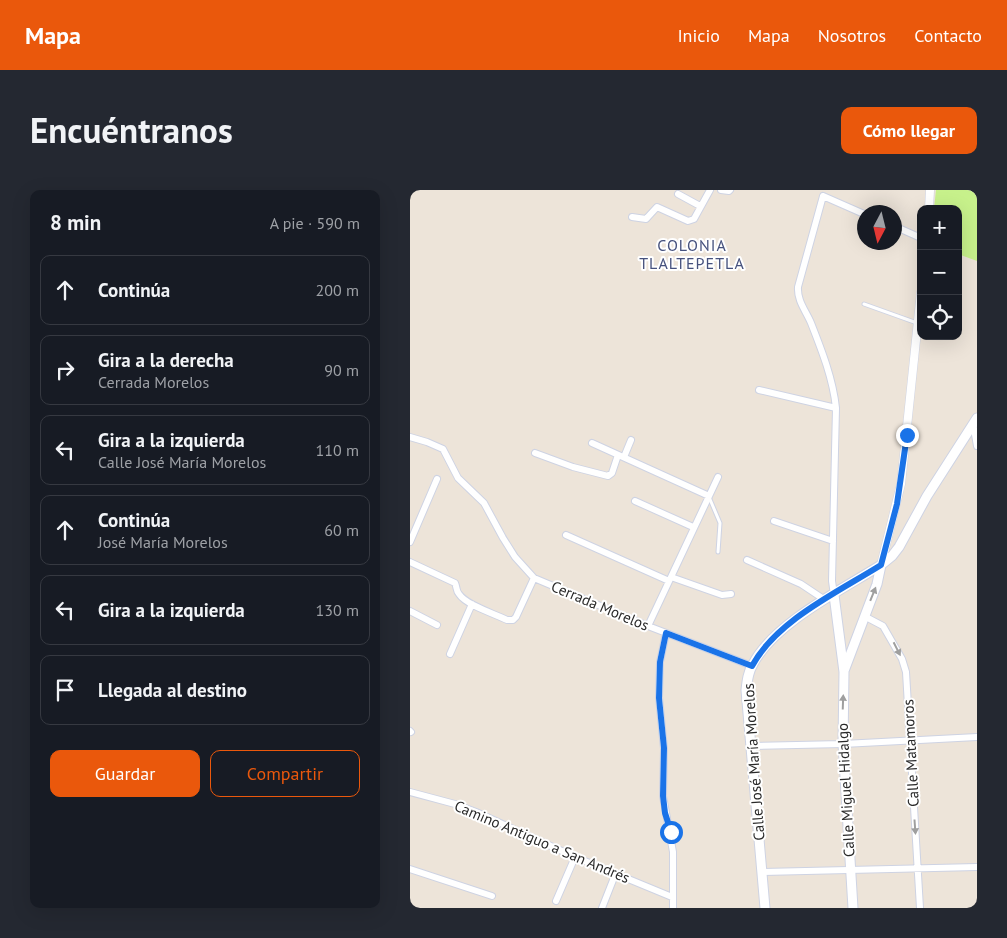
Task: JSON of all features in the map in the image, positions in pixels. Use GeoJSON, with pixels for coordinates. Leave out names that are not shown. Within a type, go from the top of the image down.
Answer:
{"type":"FeatureCollection","features":[{"type":"Feature","properties":{"kind":"main road","name":"Calle José María Morelos"},"geometry":{"type":"LineString","coordinates":[[765,908],[746,690],[752,666],[758,654],[780,631],[801,614],[834,595],[892,556],[975,421]]}},
{"type":"Feature","properties":{"kind":"main road","name":"Calle Miguel Hidalgo"},"geometry":{"type":"LineString","coordinates":[[844,672],[877,584],[881,565]]}},
{"type":"Feature","properties":{"kind":"main road","name":"Calle Miguel Hidalgo"},"geometry":{"type":"LineString","coordinates":[[834,595],[844,672],[843,744],[853,908]]}},
{"type":"Feature","properties":{"kind":"street"},"geometry":{"type":"LineString","coordinates":[[632,217],[646,219],[657,207],[692,221],[710,190]]}},
{"type":"Feature","properties":{"kind":"street"},"geometry":{"type":"LineString","coordinates":[[721,190],[730,190]]}},
{"type":"Feature","properties":{"kind":"street"},"geometry":{"type":"LineString","coordinates":[[929,205],[930,190]]}},
{"type":"Feature","properties":{"kind":"street"},"geometry":{"type":"LineString","coordinates":[[834,595],[832,581],[836,408],[834,389],[810,321],[797,295],[821,193],[857,211]]}},
{"type":"Feature","properties":{"kind":"street"},"geometry":{"type":"LineString","coordinates":[[678,194],[700,206]]}},
{"type":"Feature","properties":{"kind":"street"},"geometry":{"type":"LineString","coordinates":[[902,230],[917,236]]}},
{"type":"Feature","properties":{"kind":"street"},"geometry":{"type":"LineString","coordinates":[[881,565],[901,484],[917,332]]}},
{"type":"Feature","properties":{"kind":"street"},"geometry":{"type":"LineString","coordinates":[[759,390],[836,408]]}},
{"type":"Feature","properties":{"kind":"street"},"geometry":{"type":"LineString","coordinates":[[975,421],[977,446]]}},
{"type":"Feature","properties":{"kind":"street"},"geometry":{"type":"LineString","coordinates":[[410,437],[443,449],[458,478],[484,503],[515,557],[534,578],[516,617],[513,620],[507,620],[472,604],[460,596],[455,583],[410,562]]}},
{"type":"Feature","properties":{"kind":"street"},"geometry":{"type":"LineString","coordinates":[[535,453],[573,467],[608,476],[612,473],[631,440]]}},
{"type":"Feature","properties":{"kind":"street"},"geometry":{"type":"LineString","coordinates":[[592,443],[709,496]]}},
{"type":"Feature","properties":{"kind":"street"},"geometry":{"type":"LineString","coordinates":[[648,626],[718,477]]}},
{"type":"Feature","properties":{"kind":"street"},"geometry":{"type":"LineString","coordinates":[[410,542],[437,479]]}},
{"type":"Feature","properties":{"kind":"street"},"geometry":{"type":"LineString","coordinates":[[635,501],[693,527]]}},
{"type":"Feature","properties":{"kind":"street"},"geometry":{"type":"LineString","coordinates":[[774,521],[833,541]]}},
{"type":"Feature","properties":{"kind":"street"},"geometry":{"type":"LineString","coordinates":[[566,535],[670,579],[722,596],[731,594]]}},
{"type":"Feature","properties":{"kind":"street"},"geometry":{"type":"LineString","coordinates":[[747,560],[801,584],[825,600]]}},
{"type":"Feature","properties":{"kind":"street","name":"Cerrada Morelos"},"geometry":{"type":"LineString","coordinates":[[534,578],[648,626],[752,666]]}},
{"type":"Feature","properties":{"kind":"street"},"geometry":{"type":"LineString","coordinates":[[450,654],[472,604]]}},
{"type":"Feature","properties":{"kind":"street"},"geometry":{"type":"LineString","coordinates":[[410,611],[438,625]]}},
{"type":"Feature","properties":{"kind":"street","name":"Calle Matamoros"},"geometry":{"type":"LineString","coordinates":[[864,616],[883,626],[904,665],[920,908]]}},
{"type":"Feature","properties":{"kind":"street"},"geometry":{"type":"LineString","coordinates":[[666,633],[660,662],[659,698],[664,748],[663,796],[673,852],[672,908]]}},
{"type":"Feature","properties":{"kind":"street"},"geometry":{"type":"LineString","coordinates":[[752,746],[843,744],[977,737]]}},
{"type":"Feature","properties":{"kind":"street","name":"Camino Antiguo a San Andrés"},"geometry":{"type":"LineString","coordinates":[[410,792],[455,804],[476,812],[575,857],[672,897]]}},
{"type":"Feature","properties":{"kind":"street"},"geometry":{"type":"LineString","coordinates":[[556,901],[575,857]]}},
{"type":"Feature","properties":{"kind":"street"},"geometry":{"type":"LineString","coordinates":[[763,872],[977,867]]}},
{"type":"Feature","properties":{"kind":"street"},"geometry":{"type":"LineString","coordinates":[[410,870],[492,896]]}},
{"type":"Feature","properties":{"kind":"street"},"geometry":{"type":"LineString","coordinates":[[602,908],[615,874]]}},
{"type":"Feature","properties":{"kind":"lane"},"geometry":{"type":"LineString","coordinates":[[864,304],[917,323]]}},
{"type":"Feature","properties":{"kind":"lane"},"geometry":{"type":"LineString","coordinates":[[709,496],[720,523],[718,552]]}},
{"type":"Feature","properties":{"kind":"green space"},"geometry":{"type":"Polygon","coordinates":[[[936,190],[977,190],[977,261],[962,255],[962,205],[934,205],[936,190]]]}},
{"type":"Feature","properties":{"kind":"district","name":"COLONIA TLALTEPETLA"},"geometry":{"type":"Point","coordinates":[692,254]}},
{"type":"Feature","properties":{"kind":"route"},"geometry":{"type":"LineString","coordinates":[[671,832],[665,813],[663,796],[664,748],[658,680],[666,633],[752,666],[758,654],[766,645],[801,614],[881,565],[897,504],[907,435]]}}]}
